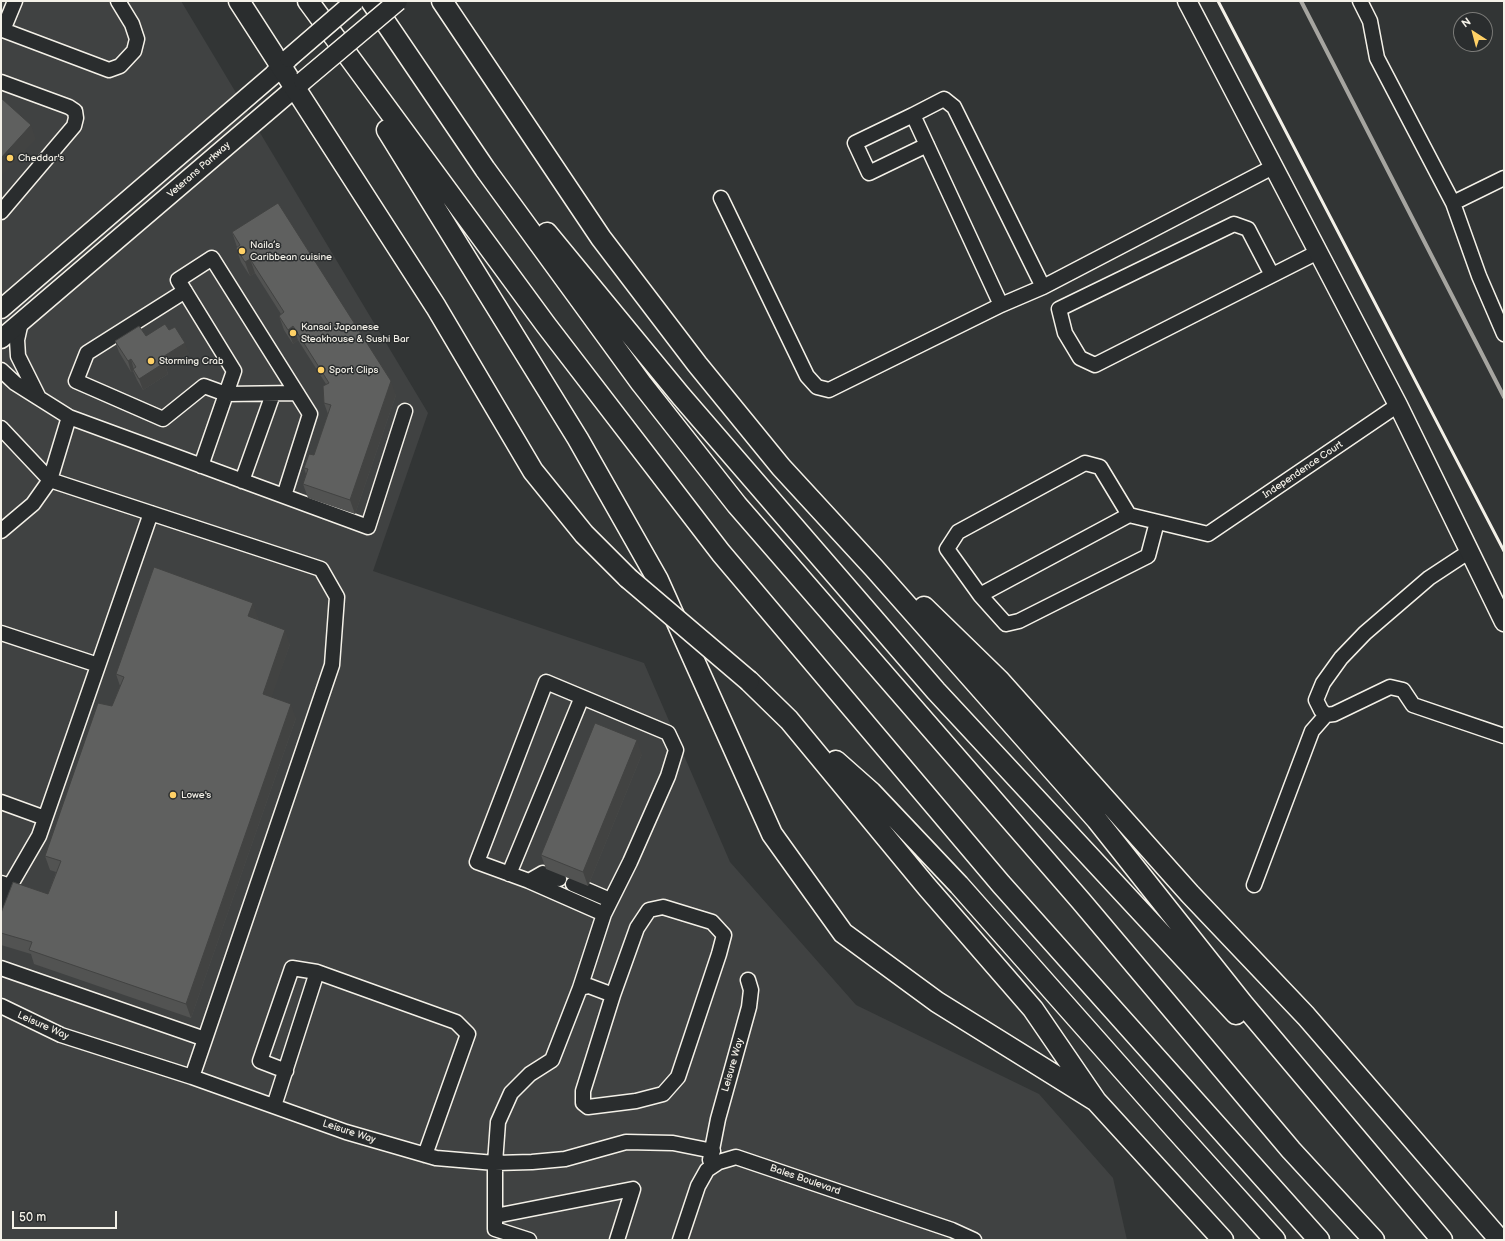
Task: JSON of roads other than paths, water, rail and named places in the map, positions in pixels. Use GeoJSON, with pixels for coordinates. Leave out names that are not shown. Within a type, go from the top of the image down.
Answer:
{"type":"FeatureCollection","features":[{"type":"Feature","properties":{"kind":"highway"},"geometry":{"type":"LineString","coordinates":[[238,1],[299,84],[436,307],[533,471],[584,534],[628,578],[749,681],[789,720],[871,792],[959,885],[1275,1240]]}},
{"type":"Feature","properties":{"kind":"highway"},"geometry":{"type":"LineString","coordinates":[[308,1],[578,439],[658,580],[772,834],[843,933],[937,1002],[1096,1101]]}},
{"type":"Feature","properties":{"kind":"highway"},"geometry":{"type":"LineString","coordinates":[[308,1],[541,318],[721,553],[1001,884],[1319,1240]]}},
{"type":"Feature","properties":{"kind":"highway"},"geometry":{"type":"LineString","coordinates":[[371,1],[485,169],[641,383],[737,505],[1081,901],[1291,1150],[1374,1240]]}},
{"type":"Feature","properties":{"kind":"highway"},"geometry":{"type":"LineString","coordinates":[[442,1],[601,238],[697,364],[782,467],[874,568],[1096,820],[1243,1004],[1442,1240]]}},
{"type":"Feature","properties":{"kind":"highway"},"geometry":{"type":"LineString","coordinates":[[443,107],[681,396],[936,691],[1388,1177]]}},
{"type":"Feature","properties":{"kind":"highway"},"geometry":{"type":"LineString","coordinates":[[782,467],[999,680],[1190,894],[1306,1016],[1500,1240]]}},
{"type":"Feature","properties":{"kind":"highway"},"geometry":{"type":"LineString","coordinates":[[789,720],[927,887],[1033,1009],[1096,1101],[1223,1240]]}},
{"type":"Feature","properties":{"kind":"main road"},"geometry":{"type":"LineString","coordinates":[[1,309],[355,1]]}},
{"type":"Feature","properties":{"kind":"main road","name":"Veterans Parkway"},"geometry":{"type":"LineString","coordinates":[[1,340],[20,322],[398,1]]}},
{"type":"Feature","properties":{"kind":"main road"},"geometry":{"type":"LineString","coordinates":[[1187,1],[1398,405],[1504,622]]}},
{"type":"Feature","properties":{"kind":"street"},"geometry":{"type":"LineString","coordinates":[[15,1],[2,30],[109,70],[120,66],[134,51],[137,39],[132,24],[118,1]]}},
{"type":"Feature","properties":{"kind":"street"},"geometry":{"type":"LineString","coordinates":[[1360,1],[1370,21],[1377,58],[1452,203],[1479,276],[1504,334]]}},
{"type":"Feature","properties":{"kind":"street"},"geometry":{"type":"LineString","coordinates":[[1,82],[69,106],[75,111],[76,118],[74,126],[2,208]]}},
{"type":"Feature","properties":{"kind":"street"},"geometry":{"type":"LineString","coordinates":[[927,145],[869,173],[855,143],[944,99],[954,107],[1043,287]]}},
{"type":"Feature","properties":{"kind":"street"},"geometry":{"type":"LineString","coordinates":[[913,115],[1001,305]]}},
{"type":"Feature","properties":{"kind":"street"},"geometry":{"type":"LineString","coordinates":[[721,198],[807,376],[817,386],[829,390],[1001,305],[1043,287],[1274,167]]}},
{"type":"Feature","properties":{"kind":"street"},"geometry":{"type":"LineString","coordinates":[[1452,203],[1504,178]]}},
{"type":"Feature","properties":{"kind":"street"},"geometry":{"type":"LineString","coordinates":[[1272,275],[1248,228],[1234,224],[1059,309],[1065,333],[1080,358],[1095,365],[1318,252]]}},
{"type":"Feature","properties":{"kind":"street"},"geometry":{"type":"LineString","coordinates":[[201,466],[234,371],[178,280],[212,258],[310,414],[284,496]]}},
{"type":"Feature","properties":{"kind":"street"},"geometry":{"type":"LineString","coordinates":[[185,291],[87,353],[76,381],[163,419],[204,386],[226,394],[297,394]]}},
{"type":"Feature","properties":{"kind":"street"},"geometry":{"type":"LineString","coordinates":[[20,322],[17,340],[18,356],[38,397]]}},
{"type":"Feature","properties":{"kind":"street"},"geometry":{"type":"LineString","coordinates":[[1,370],[15,383],[69,417],[368,527],[406,411]]}},
{"type":"Feature","properties":{"kind":"street"},"geometry":{"type":"LineString","coordinates":[[242,481],[273,394]]}},
{"type":"Feature","properties":{"kind":"street","name":"Independence Court"},"geometry":{"type":"LineString","coordinates":[[1157,522],[1208,534],[1398,405]]}},
{"type":"Feature","properties":{"kind":"street"},"geometry":{"type":"LineString","coordinates":[[1,531],[33,504],[50,480],[69,417]]}},
{"type":"Feature","properties":{"kind":"street"},"geometry":{"type":"LineString","coordinates":[[1,428],[50,480],[321,569],[338,597],[332,665],[192,1077]]}},
{"type":"Feature","properties":{"kind":"street"},"geometry":{"type":"LineString","coordinates":[[980,595],[1129,515],[1157,522],[1148,556],[1019,621],[1006,624],[980,595],[946,549],[958,532],[1085,462],[1100,467],[1129,515]]}},
{"type":"Feature","properties":{"kind":"street"},"geometry":{"type":"LineString","coordinates":[[1,908],[5,885],[39,836],[151,513]]}},
{"type":"Feature","properties":{"kind":"street"},"geometry":{"type":"LineString","coordinates":[[1326,715],[1321,710],[1316,700],[1323,683],[1341,658],[1365,633],[1429,578],[1470,551]]}},
{"type":"Feature","properties":{"kind":"street"},"geometry":{"type":"LineString","coordinates":[[1,633],[98,665]]}},
{"type":"Feature","properties":{"kind":"street"},"geometry":{"type":"LineString","coordinates":[[529,1240],[495,1229],[495,1163],[498,1122],[511,1093],[530,1074],[552,1060],[580,988],[604,914],[630,862],[668,776],[676,750],[668,733],[546,682],[477,862],[604,914]]}},
{"type":"Feature","properties":{"kind":"street"},"geometry":{"type":"LineString","coordinates":[[1254,885],[1312,731],[1326,715],[1334,714],[1390,687],[1403,690],[1413,705],[1504,736]]}},
{"type":"Feature","properties":{"kind":"street"},"geometry":{"type":"LineString","coordinates":[[509,874],[582,697]]}},
{"type":"Feature","properties":{"kind":"street"},"geometry":{"type":"LineString","coordinates":[[1,802],[45,818]]}},
{"type":"Feature","properties":{"kind":"street"},"geometry":{"type":"LineString","coordinates":[[529,882],[543,873],[559,879]]}},
{"type":"Feature","properties":{"kind":"street"},"geometry":{"type":"LineString","coordinates":[[573,884],[610,900]]}},
{"type":"Feature","properties":{"kind":"street"},"geometry":{"type":"LineString","coordinates":[[663,907],[712,922],[724,935],[678,1077],[663,1094],[636,1101],[588,1107],[583,1103],[583,1091],[613,995],[637,928],[650,910],[663,907]]}},
{"type":"Feature","properties":{"kind":"street"},"geometry":{"type":"LineString","coordinates":[[1,968],[205,1039]]}},
{"type":"Feature","properties":{"kind":"street"},"geometry":{"type":"LineString","coordinates":[[286,1072],[260,1061],[292,968],[317,972],[456,1022],[468,1034],[425,1154]]}},
{"type":"Feature","properties":{"kind":"street"},"geometry":{"type":"LineString","coordinates":[[274,1106],[317,972]]}},
{"type":"Feature","properties":{"kind":"street","name":"Leisure Way"},"geometry":{"type":"LineString","coordinates":[[707,1170],[713,1151],[718,1119],[749,1007],[751,990],[748,980]]}},
{"type":"Feature","properties":{"kind":"street"},"geometry":{"type":"LineString","coordinates":[[580,988],[589,986],[613,995]]}},
{"type":"Feature","properties":{"kind":"street","name":"Leisure Way"},"geometry":{"type":"LineString","coordinates":[[1,1006],[62,1035],[192,1077],[346,1132],[436,1158],[495,1163],[565,1159],[626,1142],[673,1143],[713,1151]]}},
{"type":"Feature","properties":{"kind":"street","name":"Bales Boulevard"},"geometry":{"type":"LineString","coordinates":[[707,1170],[719,1162],[736,1157],[952,1230],[974,1240]]}},
{"type":"Feature","properties":{"kind":"street"},"geometry":{"type":"LineString","coordinates":[[680,1240],[698,1186],[707,1170]]}},
{"type":"Feature","properties":{"kind":"street"},"geometry":{"type":"LineString","coordinates":[[495,1216],[633,1189],[617,1240]]}},
{"type":"Feature","properties":{"kind":"waterway"},"geometry":{"type":"LineString","coordinates":[[1301,1],[1504,397]]}},
{"type":"Feature","properties":{"kind":"railway"},"geometry":{"type":"LineString","coordinates":[[1218,1],[1504,551]]}},
{"type":"Feature","properties":{"kind":"place","name":"Cheddar's"},"geometry":{"type":"Point","coordinates":[10,158]}},
{"type":"Feature","properties":{"kind":"place","name":"Naila’s Caribbean cuisine"},"geometry":{"type":"Point","coordinates":[242,251]}},
{"type":"Feature","properties":{"kind":"place","name":"Kansai Japanese Steakhouse & Sushi Bar"},"geometry":{"type":"Point","coordinates":[293,333]}},
{"type":"Feature","properties":{"kind":"place","name":"Storming Crab"},"geometry":{"type":"Point","coordinates":[151,361]}},
{"type":"Feature","properties":{"kind":"place","name":"Sport Clips"},"geometry":{"type":"Point","coordinates":[321,370]}},
{"type":"Feature","properties":{"kind":"place","name":"Lowe's"},"geometry":{"type":"Point","coordinates":[173,795]}}]}
